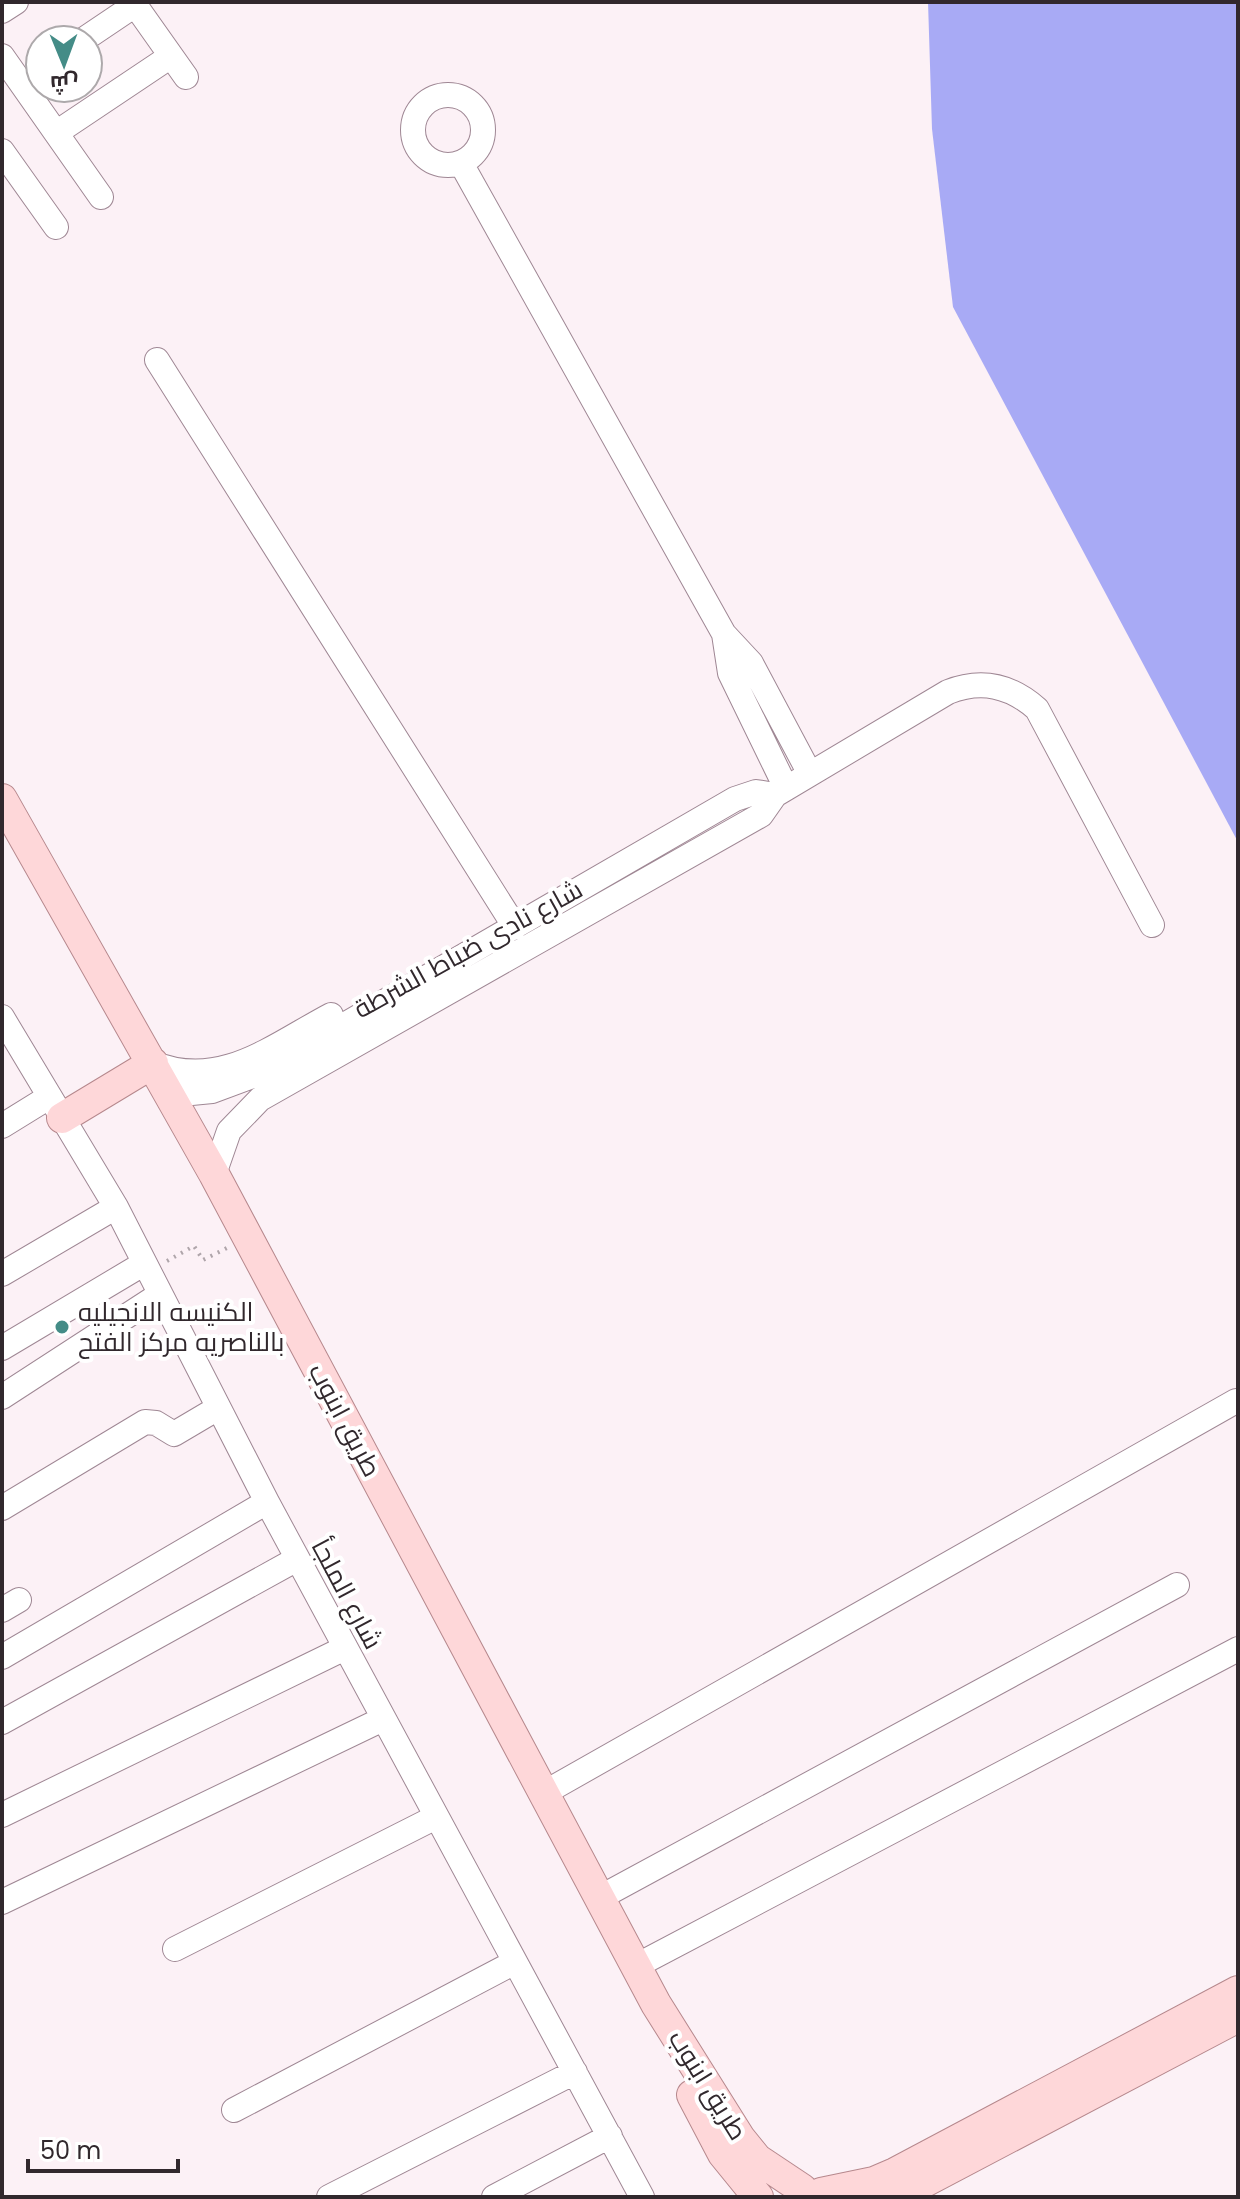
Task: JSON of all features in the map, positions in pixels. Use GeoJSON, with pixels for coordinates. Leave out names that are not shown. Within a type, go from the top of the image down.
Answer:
{"type":"FeatureCollection","features":[{"type":"Feature","properties":{"kind":"main road","name":"طريق ابنوب"},"geometry":{"type":"LineString","coordinates":[[2,799],[214,1174],[656,2004],[740,2138],[757,2159],[809,2194]]}},
{"type":"Feature","properties":{"kind":"main road"},"geometry":{"type":"LineString","coordinates":[[62,1108],[122,1082],[153,1063]]}},
{"type":"Feature","properties":{"kind":"main road"},"geometry":{"type":"LineString","coordinates":[[809,2194],[874,2182],[895,2173],[1238,1991]]}},
{"type":"Feature","properties":{"kind":"main road","name":"طريق ابنوب"},"geometry":{"type":"LineString","coordinates":[[656,2004],[669,2046],[716,2142],[758,2197]]}},
{"type":"Feature","properties":{"kind":"main road"},"geometry":{"type":"LineString","coordinates":[[896,2197],[1238,2017]]}},
{"type":"Feature","properties":{"kind":"street"},"geometry":{"type":"LineString","coordinates":[[2,11],[14,2]]}},
{"type":"Feature","properties":{"kind":"street"},"geometry":{"type":"LineString","coordinates":[[104,25],[134,3],[186,77]]}},
{"type":"Feature","properties":{"kind":"street"},"geometry":{"type":"LineString","coordinates":[[2,56],[24,71]]}},
{"type":"Feature","properties":{"kind":"street"},"geometry":{"type":"LineString","coordinates":[[56,133],[171,56]]}},
{"type":"Feature","properties":{"kind":"street"},"geometry":{"type":"LineString","coordinates":[[43,104],[56,133],[101,197]]}},
{"type":"Feature","properties":{"kind":"street"},"geometry":{"type":"LineString","coordinates":[[2,151],[56,227]]}},
{"type":"Feature","properties":{"kind":"street"},"geometry":{"type":"LineString","coordinates":[[462,165],[724,634],[751,663],[810,774]]}},
{"type":"Feature","properties":{"kind":"street"},"geometry":{"type":"LineString","coordinates":[[157,360],[515,927]]}},
{"type":"Feature","properties":{"kind":"street"},"geometry":{"type":"LineString","coordinates":[[724,634],[730,673],[781,791]]}},
{"type":"Feature","properties":{"kind":"street","name":"شارع نادى ضباط الشرطة"},"geometry":{"type":"LineString","coordinates":[[171,1095],[232,1086],[307,1060],[761,815],[781,791],[948,692],[975,685],[1015,693],[1037,709],[1152,925]]}},
{"type":"Feature","properties":{"kind":"street","name":"شارع نادى ضباط الشرطة"},"geometry":{"type":"LineString","coordinates":[[214,1174],[222,1144],[238,1119],[349,1023],[735,799],[756,792],[781,791]]}},
{"type":"Feature","properties":{"kind":"street"},"geometry":{"type":"LineString","coordinates":[[153,1063],[184,1073],[215,1073],[229,1069],[333,1014],[344,1015],[349,1023]]}},
{"type":"Feature","properties":{"kind":"street","name":"شارع الملجأ"},"geometry":{"type":"LineString","coordinates":[[2,1017],[62,1108],[116,1207],[152,1264],[159,1295],[297,1559],[610,2136],[635,2195]]}},
{"type":"Feature","properties":{"kind":"street"},"geometry":{"type":"LineString","coordinates":[[2,1126],[62,1108]]}},
{"type":"Feature","properties":{"kind":"street"},"geometry":{"type":"LineString","coordinates":[[2,1274],[116,1207]]}},
{"type":"Feature","properties":{"kind":"street"},"geometry":{"type":"LineString","coordinates":[[2,1348],[152,1264]]}},
{"type":"Feature","properties":{"kind":"street"},"geometry":{"type":"LineString","coordinates":[[2,1397],[159,1295]]}},
{"type":"Feature","properties":{"kind":"street"},"geometry":{"type":"LineString","coordinates":[[544,1793],[1236,1401]]}},
{"type":"Feature","properties":{"kind":"street"},"geometry":{"type":"LineString","coordinates":[[2,1508],[145,1422],[156,1423],[174,1434],[218,1408]]}},
{"type":"Feature","properties":{"kind":"street"},"geometry":{"type":"LineString","coordinates":[[2,1657],[267,1502]]}},
{"type":"Feature","properties":{"kind":"street"},"geometry":{"type":"LineString","coordinates":[[2,1722],[297,1559]]}},
{"type":"Feature","properties":{"kind":"street"},"geometry":{"type":"LineString","coordinates":[[601,1897],[1177,1585]]}},
{"type":"Feature","properties":{"kind":"street"},"geometry":{"type":"LineString","coordinates":[[2,1815],[345,1648]]}},
{"type":"Feature","properties":{"kind":"street"},"geometry":{"type":"LineString","coordinates":[[636,1966],[1238,1649]]}},
{"type":"Feature","properties":{"kind":"street"},"geometry":{"type":"LineString","coordinates":[[2,1902],[383,1719]]}},
{"type":"Feature","properties":{"kind":"street"},"geometry":{"type":"LineString","coordinates":[[175,1949],[436,1817]]}},
{"type":"Feature","properties":{"kind":"street"},"geometry":{"type":"LineString","coordinates":[[234,2110],[515,1962]]}},
{"type":"Feature","properties":{"kind":"street"},"geometry":{"type":"LineString","coordinates":[[329,2197],[575,2072]]}},
{"type":"Feature","properties":{"kind":"street"},"geometry":{"type":"LineString","coordinates":[[494,2197],[610,2136]]}},
{"type":"Feature","properties":{"kind":"path"},"geometry":{"type":"LineString","coordinates":[[152,1264],[194,1246],[203,1260],[248,1237]]}},
{"type":"Feature","properties":{"kind":"water"},"geometry":{"type":"Polygon","coordinates":[[[928,2],[1238,2],[1238,842],[953,307],[932,129],[928,2]]]}},
{"type":"Feature","properties":{"kind":"place","name":"الكنيسه الانجيليه بالناصريه مركز الفتح"},"geometry":{"type":"Point","coordinates":[62,1327]}}]}
